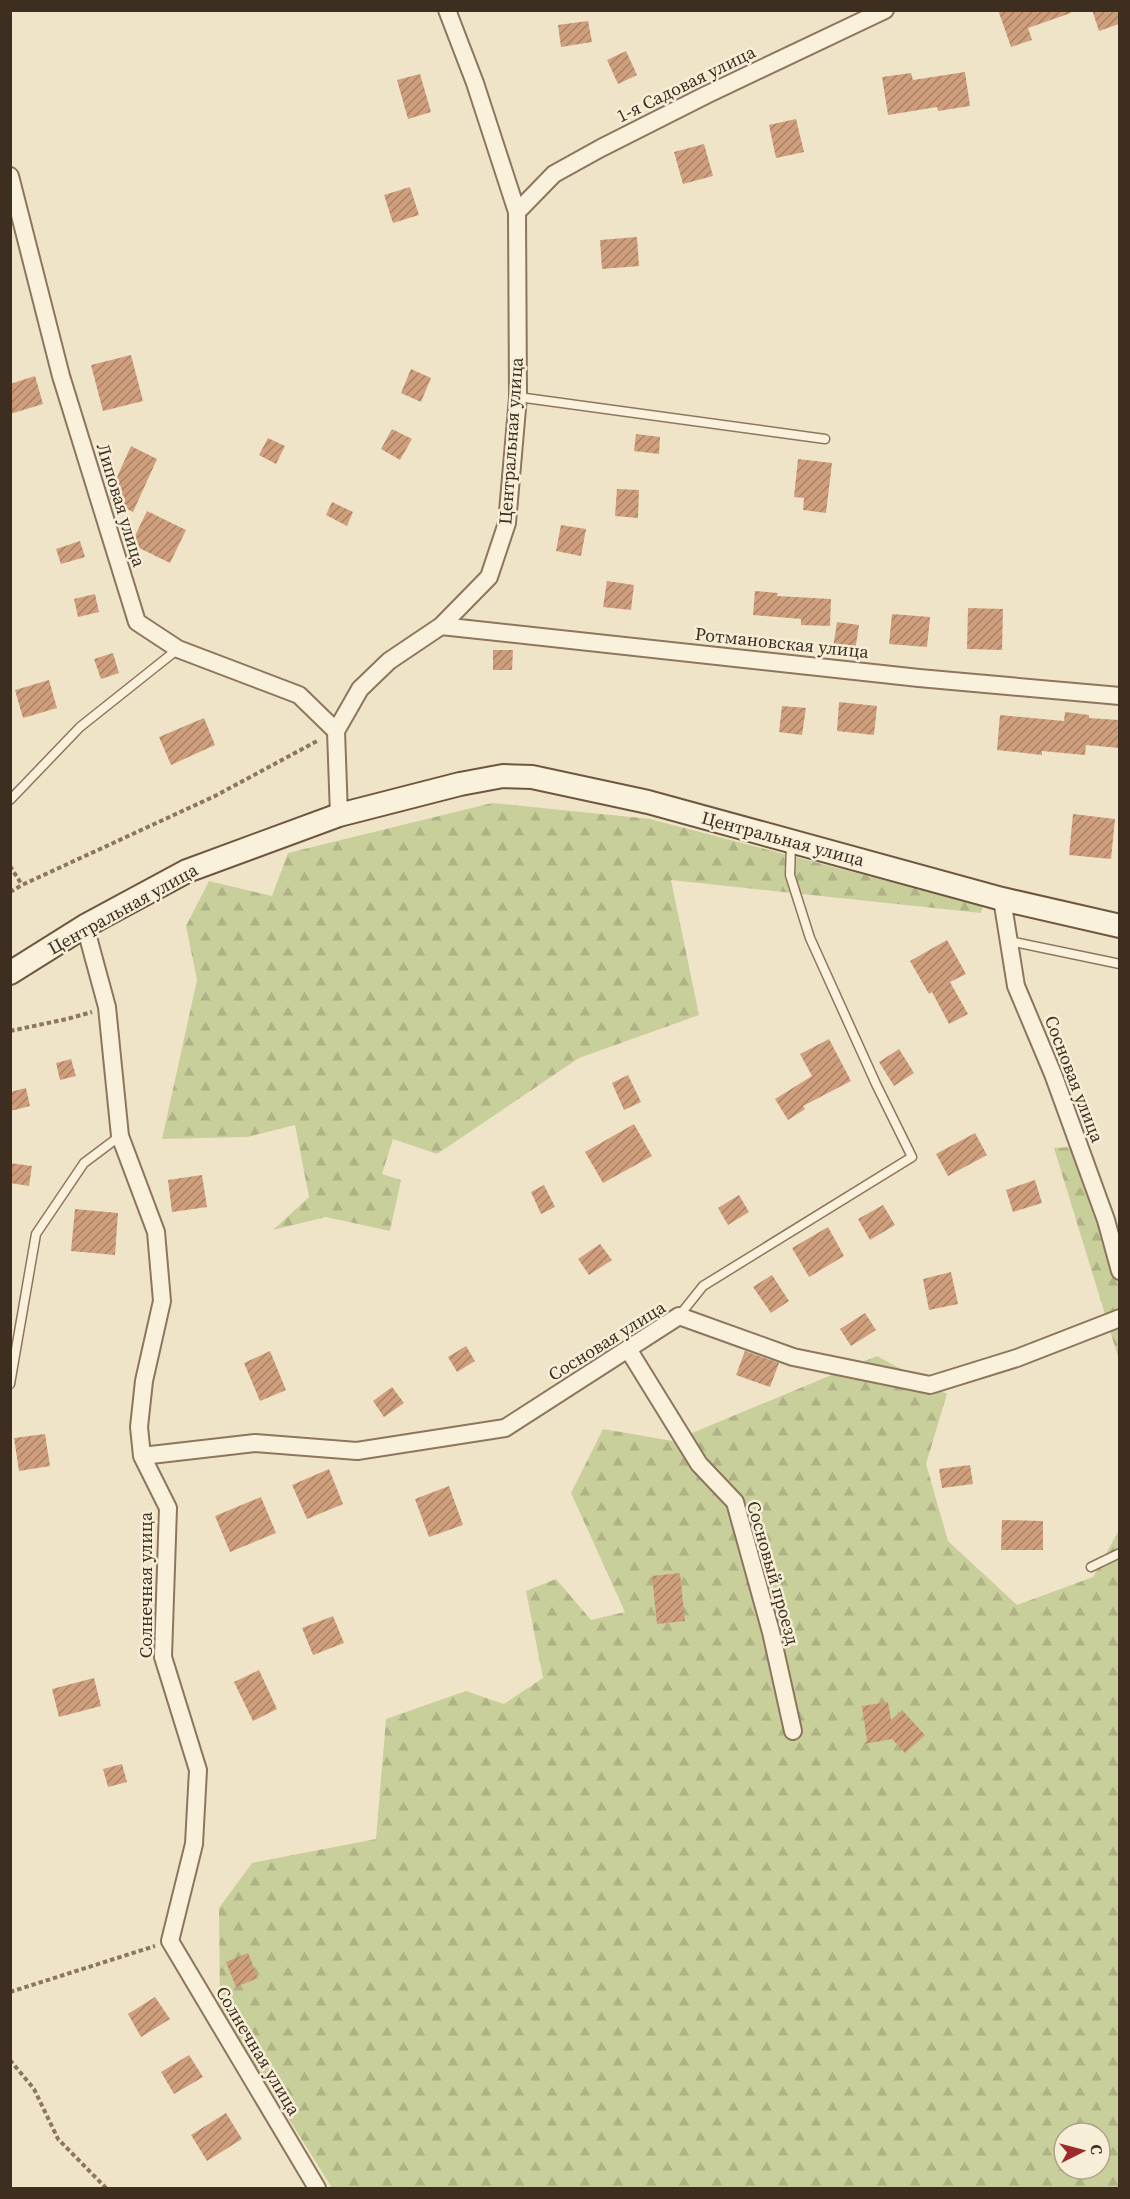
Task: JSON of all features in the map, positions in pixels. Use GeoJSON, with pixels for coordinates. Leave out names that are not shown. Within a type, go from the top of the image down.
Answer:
{"type":"FeatureCollection","features":[{"type":"Feature","properties":{"kind":"street","name":"Центральная улица"},"geometry":{"type":"LineString","coordinates":[[336,731],[360,688],[389,661],[441,626],[489,577],[507,523],[518,397],[517,212],[475,83],[447,10]]}},
{"type":"Feature","properties":{"kind":"street","name":"1-я Садовая улица"},"geometry":{"type":"LineString","coordinates":[[517,212],[554,174],[601,148],[885,10]]}},
{"type":"Feature","properties":{"kind":"street","name":"Липовая улица"},"geometry":{"type":"LineString","coordinates":[[10,176],[61,376],[137,622],[178,649],[299,695],[336,731]]}},
{"type":"Feature","properties":{"kind":"street","name":"Ротмановская улица"},"geometry":{"type":"LineString","coordinates":[[441,626],[919,678],[1119,696]]}},
{"type":"Feature","properties":{"kind":"street"},"geometry":{"type":"LineString","coordinates":[[336,731],[339,815]]}},
{"type":"Feature","properties":{"kind":"street","name":"Центральная улица"},"geometry":{"type":"LineString","coordinates":[[10,973],[86,926],[187,871],[339,815],[503,776],[532,777],[648,802],[1002,899],[1119,926]]}},
{"type":"Feature","properties":{"kind":"street","name":"Сосновая улица"},"geometry":{"type":"LineString","coordinates":[[1002,899],[1016,986],[1053,1074],[1098,1198],[1119,1270]]}},
{"type":"Feature","properties":{"kind":"street","name":"Солнечная улица"},"geometry":{"type":"LineString","coordinates":[[86,926],[107,1007],[120,1136],[156,1232],[162,1301],[144,1381],[140,1427],[142,1456],[168,1508],[163,1657],[198,1770],[194,1844],[170,1941],[317,2188]]}},
{"type":"Feature","properties":{"kind":"street","name":"Сосновая улица"},"geometry":{"type":"LineString","coordinates":[[142,1456],[255,1443],[357,1451],[505,1428],[679,1316],[793,1358],[930,1385],[1017,1358],[1119,1318]]}},
{"type":"Feature","properties":{"kind":"street","name":"Сосновый проезд"},"geometry":{"type":"LineString","coordinates":[[628,1349],[699,1464],[735,1502],[771,1632],[793,1731]]}},
{"type":"Feature","properties":{"kind":"lane"},"geometry":{"type":"LineString","coordinates":[[518,397],[825,439]]}},
{"type":"Feature","properties":{"kind":"lane"},"geometry":{"type":"LineString","coordinates":[[10,800],[80,727],[178,649]]}},
{"type":"Feature","properties":{"kind":"lane"},"geometry":{"type":"LineString","coordinates":[[679,1316],[703,1286],[912,1157],[876,1084],[810,938],[790,875],[791,842]]}},
{"type":"Feature","properties":{"kind":"lane"},"geometry":{"type":"LineString","coordinates":[[1009,941],[1119,964]]}},
{"type":"Feature","properties":{"kind":"lane"},"geometry":{"type":"LineString","coordinates":[[10,1384],[36,1234],[84,1163],[120,1136]]}},
{"type":"Feature","properties":{"kind":"lane"},"geometry":{"type":"LineString","coordinates":[[1091,1568],[1119,1553]]}},
{"type":"Feature","properties":{"kind":"path"},"geometry":{"type":"LineString","coordinates":[[10,892],[215,796],[336,731]]}},
{"type":"Feature","properties":{"kind":"path"},"geometry":{"type":"LineString","coordinates":[[10,866],[22,885]]}},
{"type":"Feature","properties":{"kind":"path"},"geometry":{"type":"LineString","coordinates":[[10,1031],[67,1019],[107,1007]]}},
{"type":"Feature","properties":{"kind":"path"},"geometry":{"type":"LineString","coordinates":[[10,1992],[170,1941]]}},
{"type":"Feature","properties":{"kind":"path"},"geometry":{"type":"LineString","coordinates":[[10,2060],[34,2088],[58,2139],[106,2188]]}},
{"type":"Feature","properties":{"kind":"green space"},"geometry":{"type":"Polygon","coordinates":[[[492,803],[650,819],[983,906],[981,913],[671,880],[699,1015],[579,1058],[437,1154],[393,1139],[382,1174],[401,1180],[390,1231],[326,1217],[273,1230],[309,1197],[295,1125],[247,1137],[162,1139],[197,980],[186,926],[209,881],[272,896],[288,853],[492,803]]]}},
{"type":"Feature","properties":{"kind":"green space"},"geometry":{"type":"Polygon","coordinates":[[[1070,1147],[1119,1252],[1119,1360],[1054,1148],[1070,1147]]]}},
{"type":"Feature","properties":{"kind":"green space"},"geometry":{"type":"Polygon","coordinates":[[[877,1356],[947,1394],[926,1464],[948,1541],[1017,1605],[1093,1577],[1119,1530],[1119,2188],[332,2188],[220,2008],[219,1908],[252,1863],[376,1839],[386,1719],[466,1691],[504,1704],[543,1678],[526,1591],[556,1579],[591,1620],[625,1612],[571,1493],[603,1429],[673,1441],[877,1356]]]}},
{"type":"Feature","properties":{"kind":"building"},"geometry":{"type":"Polygon","coordinates":[[[998,10],[1071,10],[1071,13],[1028,28],[1032,40],[1011,47],[998,10]]]}},
{"type":"Feature","properties":{"kind":"building"},"geometry":{"type":"Polygon","coordinates":[[[1092,10],[1119,10],[1119,24],[1099,31],[1092,10]]]}},
{"type":"Feature","properties":{"kind":"building"},"geometry":{"type":"Polygon","coordinates":[[[588,21],[592,42],[561,47],[558,25],[588,21]]]}},
{"type":"Feature","properties":{"kind":"building"},"geometry":{"type":"Polygon","coordinates":[[[626,51],[637,75],[618,84],[607,60],[626,51]]]}},
{"type":"Feature","properties":{"kind":"building"},"geometry":{"type":"Polygon","coordinates":[[[965,72],[970,106],[938,111],[937,107],[888,115],[882,77],[911,73],[913,80],[965,72]]]}},
{"type":"Feature","properties":{"kind":"building"},"geometry":{"type":"Polygon","coordinates":[[[420,74],[431,112],[408,119],[397,80],[420,74]]]}},
{"type":"Feature","properties":{"kind":"building"},"geometry":{"type":"Polygon","coordinates":[[[796,119],[804,152],[776,158],[769,125],[796,119]]]}},
{"type":"Feature","properties":{"kind":"building"},"geometry":{"type":"Polygon","coordinates":[[[704,144],[713,176],[683,184],[674,152],[704,144]]]}},
{"type":"Feature","properties":{"kind":"building"},"geometry":{"type":"Polygon","coordinates":[[[410,187],[419,215],[393,223],[384,195],[410,187]]]}},
{"type":"Feature","properties":{"kind":"building"},"geometry":{"type":"Polygon","coordinates":[[[637,237],[639,266],[602,269],[600,240],[637,237]]]}},
{"type":"Feature","properties":{"kind":"building"},"geometry":{"type":"Polygon","coordinates":[[[131,355],[143,401],[103,411],[91,365],[131,355]]]}},
{"type":"Feature","properties":{"kind":"building"},"geometry":{"type":"Polygon","coordinates":[[[411,369],[431,378],[421,402],[401,393],[411,369]]]}},
{"type":"Feature","properties":{"kind":"building"},"geometry":{"type":"Polygon","coordinates":[[[35,376],[43,404],[10,414],[10,384],[35,376]]]}},
{"type":"Feature","properties":{"kind":"building"},"geometry":{"type":"Polygon","coordinates":[[[392,429],[412,439],[400,460],[381,449],[392,429]]]}},
{"type":"Feature","properties":{"kind":"building"},"geometry":{"type":"Polygon","coordinates":[[[636,434],[660,437],[659,454],[634,451],[636,434]]]}},
{"type":"Feature","properties":{"kind":"building"},"geometry":{"type":"Polygon","coordinates":[[[268,438],[285,446],[276,464],[259,455],[268,438]]]}},
{"type":"Feature","properties":{"kind":"building"},"geometry":{"type":"Polygon","coordinates":[[[131,446],[157,459],[133,512],[111,501],[109,495],[131,446]]]}},
{"type":"Feature","properties":{"kind":"building"},"geometry":{"type":"Polygon","coordinates":[[[798,459],[832,463],[826,513],[803,510],[804,498],[794,497],[798,459]]]}},
{"type":"Feature","properties":{"kind":"building"},"geometry":{"type":"Polygon","coordinates":[[[617,489],[639,490],[638,518],[615,516],[617,489]]]}},
{"type":"Feature","properties":{"kind":"building"},"geometry":{"type":"Polygon","coordinates":[[[332,502],[353,512],[347,526],[326,515],[332,502]]]}},
{"type":"Feature","properties":{"kind":"building"},"geometry":{"type":"Polygon","coordinates":[[[147,511],[186,530],[170,563],[131,544],[147,511]]]}},
{"type":"Feature","properties":{"kind":"building"},"geometry":{"type":"Polygon","coordinates":[[[561,525],[586,529],[581,556],[556,551],[561,525]]]}},
{"type":"Feature","properties":{"kind":"building"},"geometry":{"type":"Polygon","coordinates":[[[80,541],[85,557],[61,564],[56,549],[80,541]]]}},
{"type":"Feature","properties":{"kind":"building"},"geometry":{"type":"Polygon","coordinates":[[[607,581],[634,585],[631,610],[603,607],[607,581]]]}},
{"type":"Feature","properties":{"kind":"building"},"geometry":{"type":"Polygon","coordinates":[[[755,591],[778,593],[777,596],[831,599],[830,626],[801,625],[801,619],[753,615],[755,591]]]}},
{"type":"Feature","properties":{"kind":"building"},"geometry":{"type":"Polygon","coordinates":[[[95,594],[99,612],[78,617],[74,599],[95,594]]]}},
{"type":"Feature","properties":{"kind":"building"},"geometry":{"type":"Polygon","coordinates":[[[968,608],[1003,609],[1002,650],[967,649],[968,608]]]}},
{"type":"Feature","properties":{"kind":"building"},"geometry":{"type":"Polygon","coordinates":[[[892,614],[930,617],[927,647],[889,644],[892,614]]]}},
{"type":"Feature","properties":{"kind":"building"},"geometry":{"type":"Polygon","coordinates":[[[837,622],[859,625],[855,651],[833,648],[837,622]]]}},
{"type":"Feature","properties":{"kind":"building"},"geometry":{"type":"Polygon","coordinates":[[[493,650],[513,650],[512,670],[493,670],[493,650]]]}},
{"type":"Feature","properties":{"kind":"building"},"geometry":{"type":"Polygon","coordinates":[[[113,653],[119,673],[101,679],[94,659],[113,653]]]}},
{"type":"Feature","properties":{"kind":"building"},"geometry":{"type":"Polygon","coordinates":[[[49,680],[57,708],[23,718],[15,690],[49,680]]]}},
{"type":"Feature","properties":{"kind":"building"},"geometry":{"type":"Polygon","coordinates":[[[839,702],[877,706],[874,735],[837,731],[839,702]]]}},
{"type":"Feature","properties":{"kind":"building"},"geometry":{"type":"Polygon","coordinates":[[[782,706],[806,708],[802,735],[779,732],[782,706]]]}},
{"type":"Feature","properties":{"kind":"building"},"geometry":{"type":"Polygon","coordinates":[[[1065,712],[1089,715],[1089,718],[1119,720],[1119,748],[1086,745],[1085,755],[1042,751],[1042,755],[997,750],[1000,715],[1064,721],[1065,712]]]}},
{"type":"Feature","properties":{"kind":"building"},"geometry":{"type":"Polygon","coordinates":[[[204,718],[215,745],[171,765],[159,737],[204,718]]]}},
{"type":"Feature","properties":{"kind":"building"},"geometry":{"type":"Polygon","coordinates":[[[1073,814],[1115,819],[1111,859],[1069,855],[1073,814]]]}},
{"type":"Feature","properties":{"kind":"building"},"geometry":{"type":"Polygon","coordinates":[[[947,940],[966,974],[950,982],[968,1014],[949,1024],[932,992],[929,994],[910,961],[947,940]]]}},
{"type":"Feature","properties":{"kind":"building"},"geometry":{"type":"Polygon","coordinates":[[[829,1039],[851,1081],[803,1106],[805,1109],[788,1120],[775,1099],[812,1076],[800,1054],[829,1039]]]}},
{"type":"Feature","properties":{"kind":"building"},"geometry":{"type":"Polygon","coordinates":[[[899,1049],[914,1073],[894,1086],[879,1062],[899,1049]]]}},
{"type":"Feature","properties":{"kind":"building"},"geometry":{"type":"Polygon","coordinates":[[[71,1059],[76,1076],[60,1080],[56,1063],[71,1059]]]}},
{"type":"Feature","properties":{"kind":"building"},"geometry":{"type":"Polygon","coordinates":[[[628,1075],[641,1102],[624,1110],[612,1083],[628,1075]]]}},
{"type":"Feature","properties":{"kind":"building"},"geometry":{"type":"Polygon","coordinates":[[[26,1088],[30,1106],[10,1111],[10,1092],[26,1088]]]}},
{"type":"Feature","properties":{"kind":"building"},"geometry":{"type":"Polygon","coordinates":[[[634,1124],[652,1156],[603,1183],[585,1152],[634,1124]]]}},
{"type":"Feature","properties":{"kind":"building"},"geometry":{"type":"Polygon","coordinates":[[[975,1133],[987,1155],[948,1176],[936,1154],[975,1133]]]}},
{"type":"Feature","properties":{"kind":"building"},"geometry":{"type":"Polygon","coordinates":[[[10,1163],[32,1166],[29,1186],[10,1183],[10,1163]]]}},
{"type":"Feature","properties":{"kind":"building"},"geometry":{"type":"Polygon","coordinates":[[[202,1175],[207,1207],[172,1212],[168,1180],[202,1175]]]}},
{"type":"Feature","properties":{"kind":"building"},"geometry":{"type":"Polygon","coordinates":[[[1035,1180],[1042,1203],[1013,1212],[1006,1190],[1035,1180]]]}},
{"type":"Feature","properties":{"kind":"building"},"geometry":{"type":"Polygon","coordinates":[[[544,1185],[555,1207],[541,1214],[531,1192],[544,1185]]]}},
{"type":"Feature","properties":{"kind":"building"},"geometry":{"type":"Polygon","coordinates":[[[739,1195],[749,1212],[728,1225],[718,1208],[739,1195]]]}},
{"type":"Feature","properties":{"kind":"building"},"geometry":{"type":"Polygon","coordinates":[[[883,1205],[895,1225],[870,1240],[858,1219],[883,1205]]]}},
{"type":"Feature","properties":{"kind":"building"},"geometry":{"type":"Polygon","coordinates":[[[75,1209],[118,1213],[115,1255],[71,1251],[75,1209]]]}},
{"type":"Feature","properties":{"kind":"building"},"geometry":{"type":"Polygon","coordinates":[[[828,1227],[844,1256],[809,1277],[792,1248],[828,1227]]]}},
{"type":"Feature","properties":{"kind":"building"},"geometry":{"type":"Polygon","coordinates":[[[600,1244],[612,1260],[589,1275],[578,1259],[600,1244]]]}},
{"type":"Feature","properties":{"kind":"building"},"geometry":{"type":"Polygon","coordinates":[[[951,1272],[958,1304],[929,1310],[923,1279],[951,1272]]]}},
{"type":"Feature","properties":{"kind":"building"},"geometry":{"type":"Polygon","coordinates":[[[772,1275],[789,1301],[771,1313],[753,1287],[772,1275]]]}},
{"type":"Feature","properties":{"kind":"building"},"geometry":{"type":"Polygon","coordinates":[[[865,1313],[876,1330],[851,1346],[840,1329],[865,1313]]]}},
{"type":"Feature","properties":{"kind":"building"},"geometry":{"type":"Polygon","coordinates":[[[466,1346],[475,1361],[457,1372],[448,1357],[466,1346]]]}},
{"type":"Feature","properties":{"kind":"building"},"geometry":{"type":"Polygon","coordinates":[[[270,1351],[286,1390],[260,1401],[244,1363],[270,1351]]]}},
{"type":"Feature","properties":{"kind":"building"},"geometry":{"type":"Polygon","coordinates":[[[745,1351],[779,1363],[770,1387],[736,1375],[745,1351]]]}},
{"type":"Feature","properties":{"kind":"building"},"geometry":{"type":"Polygon","coordinates":[[[392,1387],[404,1403],[384,1417],[373,1401],[392,1387]]]}},
{"type":"Feature","properties":{"kind":"building"},"geometry":{"type":"Polygon","coordinates":[[[45,1434],[50,1466],[19,1471],[14,1438],[45,1434]]]}},
{"type":"Feature","properties":{"kind":"building"},"geometry":{"type":"Polygon","coordinates":[[[970,1465],[973,1484],[942,1488],[939,1469],[970,1465]]]}},
{"type":"Feature","properties":{"kind":"building"},"geometry":{"type":"Polygon","coordinates":[[[329,1469],[343,1504],[307,1519],[292,1485],[329,1469]]]}},
{"type":"Feature","properties":{"kind":"building"},"geometry":{"type":"Polygon","coordinates":[[[449,1486],[463,1525],[429,1537],[415,1499],[449,1486]]]}},
{"type":"Feature","properties":{"kind":"building"},"geometry":{"type":"Polygon","coordinates":[[[261,1497],[276,1533],[230,1552],[215,1516],[261,1497]]]}},
{"type":"Feature","properties":{"kind":"building"},"geometry":{"type":"Polygon","coordinates":[[[1002,1520],[1043,1521],[1043,1550],[1001,1550],[1002,1520]]]}},
{"type":"Feature","properties":{"kind":"building"},"geometry":{"type":"Polygon","coordinates":[[[680,1573],[685,1621],[657,1624],[652,1576],[680,1573]]]}},
{"type":"Feature","properties":{"kind":"building"},"geometry":{"type":"Polygon","coordinates":[[[333,1616],[344,1643],[313,1655],[302,1628],[333,1616]]]}},
{"type":"Feature","properties":{"kind":"building"},"geometry":{"type":"Polygon","coordinates":[[[259,1670],[277,1709],[253,1721],[234,1682],[259,1670]]]}},
{"type":"Feature","properties":{"kind":"building"},"geometry":{"type":"Polygon","coordinates":[[[94,1678],[101,1706],[59,1717],[52,1689],[94,1678]]]}},
{"type":"Feature","properties":{"kind":"building"},"geometry":{"type":"Polygon","coordinates":[[[888,1702],[891,1720],[902,1710],[925,1735],[905,1753],[892,1739],[864,1744],[867,1741],[862,1706],[888,1702]]]}},
{"type":"Feature","properties":{"kind":"building"},"geometry":{"type":"Polygon","coordinates":[[[122,1764],[127,1782],[108,1787],[103,1769],[122,1764]]]}},
{"type":"Feature","properties":{"kind":"building"},"geometry":{"type":"Polygon","coordinates":[[[248,1953],[258,1978],[236,1987],[226,1962],[248,1953]]]}},
{"type":"Feature","properties":{"kind":"building"},"geometry":{"type":"Polygon","coordinates":[[[155,1997],[170,2019],[141,2037],[128,2014],[155,1997]]]}},
{"type":"Feature","properties":{"kind":"building"},"geometry":{"type":"Polygon","coordinates":[[[189,2055],[203,2077],[174,2094],[161,2072],[189,2055]]]}},
{"type":"Feature","properties":{"kind":"building"},"geometry":{"type":"Polygon","coordinates":[[[226,2113],[242,2139],[207,2161],[191,2135],[226,2113]]]}}]}
